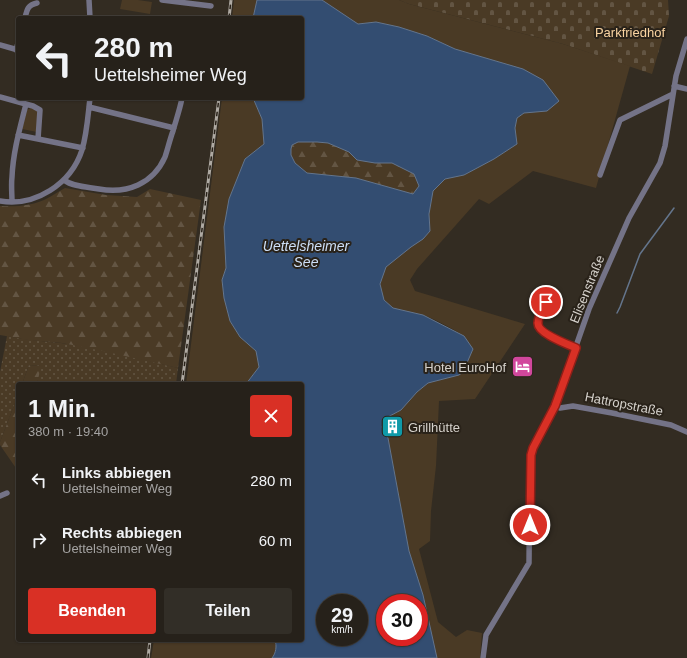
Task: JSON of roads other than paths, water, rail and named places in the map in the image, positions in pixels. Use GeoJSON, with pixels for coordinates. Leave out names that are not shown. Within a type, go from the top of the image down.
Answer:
{"type":"FeatureCollection","features":[{"type":"Feature","properties":{"kind":"street"},"geometry":{"type":"LineString","coordinates":[[89,0],[90,16]]}},
{"type":"Feature","properties":{"kind":"street"},"geometry":{"type":"LineString","coordinates":[[162,0],[211,6]]}},
{"type":"Feature","properties":{"kind":"street"},"geometry":{"type":"LineString","coordinates":[[25,16],[30,4],[37,2]]}},
{"type":"Feature","properties":{"kind":"street","name":"Elisenstraße"},"geometry":{"type":"LineString","coordinates":[[483,658],[486,635],[529,563],[531,455],[533,448],[555,406],[590,309],[629,218],[660,163],[665,146],[678,66],[687,39]]}},
{"type":"Feature","properties":{"kind":"street"},"geometry":{"type":"LineString","coordinates":[[0,45],[16,50]]}},
{"type":"Feature","properties":{"kind":"street"},"geometry":{"type":"LineString","coordinates":[[674,86],[687,89]]}},
{"type":"Feature","properties":{"kind":"street"},"geometry":{"type":"LineString","coordinates":[[600,175],[620,120],[673,94]]}},
{"type":"Feature","properties":{"kind":"street"},"geometry":{"type":"LineString","coordinates":[[0,97],[38,107],[40,110],[38,138]]}},
{"type":"Feature","properties":{"kind":"street"},"geometry":{"type":"LineString","coordinates":[[0,201],[12,202],[30,199],[46,193],[64,180],[76,163],[83,148],[86,136],[90,100]]}},
{"type":"Feature","properties":{"kind":"street"},"geometry":{"type":"LineString","coordinates":[[64,180],[68,183],[109,191],[123,191],[138,186],[159,168],[169,147],[181,100]]}},
{"type":"Feature","properties":{"kind":"street"},"geometry":{"type":"LineString","coordinates":[[12,202],[12,177],[18,135],[26,104]]}},
{"type":"Feature","properties":{"kind":"street"},"geometry":{"type":"LineString","coordinates":[[89,107],[174,128]]}},
{"type":"Feature","properties":{"kind":"street"},"geometry":{"type":"LineString","coordinates":[[18,135],[83,148]]}},
{"type":"Feature","properties":{"kind":"street"},"geometry":{"type":"LineString","coordinates":[[546,302],[537,325],[545,333],[576,348]]}},
{"type":"Feature","properties":{"kind":"street","name":"Hattropstraße"},"geometry":{"type":"LineString","coordinates":[[555,406],[560,408],[573,406],[612,413],[671,425],[687,432]]}},
{"type":"Feature","properties":{"kind":"street"},"geometry":{"type":"LineString","coordinates":[[0,496],[7,493]]}},
{"type":"Feature","properties":{"kind":"water","name":"Uettelsheimer See"},"geometry":{"type":"Polygon","coordinates":[[[257,0],[322,0],[358,24],[376,22],[399,27],[427,36],[455,49],[523,69],[543,80],[559,101],[547,111],[524,113],[517,118],[515,128],[517,144],[494,159],[464,175],[445,179],[433,191],[429,214],[430,231],[423,239],[386,267],[380,284],[384,300],[393,308],[423,315],[464,336],[473,349],[463,372],[459,375],[428,383],[417,392],[401,410],[386,418],[382,427],[388,438],[409,551],[423,594],[376,594],[376,646],[428,646],[428,618],[437,658],[272,658],[276,649],[275,642],[304,642],[304,382],[248,382],[259,367],[256,351],[240,337],[230,321],[224,298],[222,280],[226,268],[224,227],[229,199],[245,159],[264,144],[262,119],[254,100],[304,100],[304,16],[253,16],[257,0]],[[298,142],[292,145],[291,155],[295,163],[307,173],[356,178],[413,194],[419,186],[414,174],[392,163],[375,163],[357,160],[349,152],[328,143],[298,142]]]}},
{"type":"Feature","properties":{"kind":"waterway"},"geometry":{"type":"LineString","coordinates":[[617,313],[640,254],[674,208]]}},
{"type":"Feature","properties":{"kind":"railway"},"geometry":{"type":"LineString","coordinates":[[229,16],[231,0]]}},
{"type":"Feature","properties":{"kind":"railway"},"geometry":{"type":"LineString","coordinates":[[182,382],[219,100]]}},
{"type":"Feature","properties":{"kind":"railway"},"geometry":{"type":"LineString","coordinates":[[148,658],[150,642]]}},
{"type":"Feature","properties":{"kind":"place","name":"Hotel EuroHof"},"geometry":{"type":"Point","coordinates":[522,367]}},
{"type":"Feature","properties":{"kind":"place","name":"Grillhütte"},"geometry":{"type":"Point","coordinates":[392,427]}},
{"type":"Feature","properties":{"kind":"park label","name":"Parkfriedhof"},"geometry":{"type":"Point","coordinates":[630,32]}}]}
